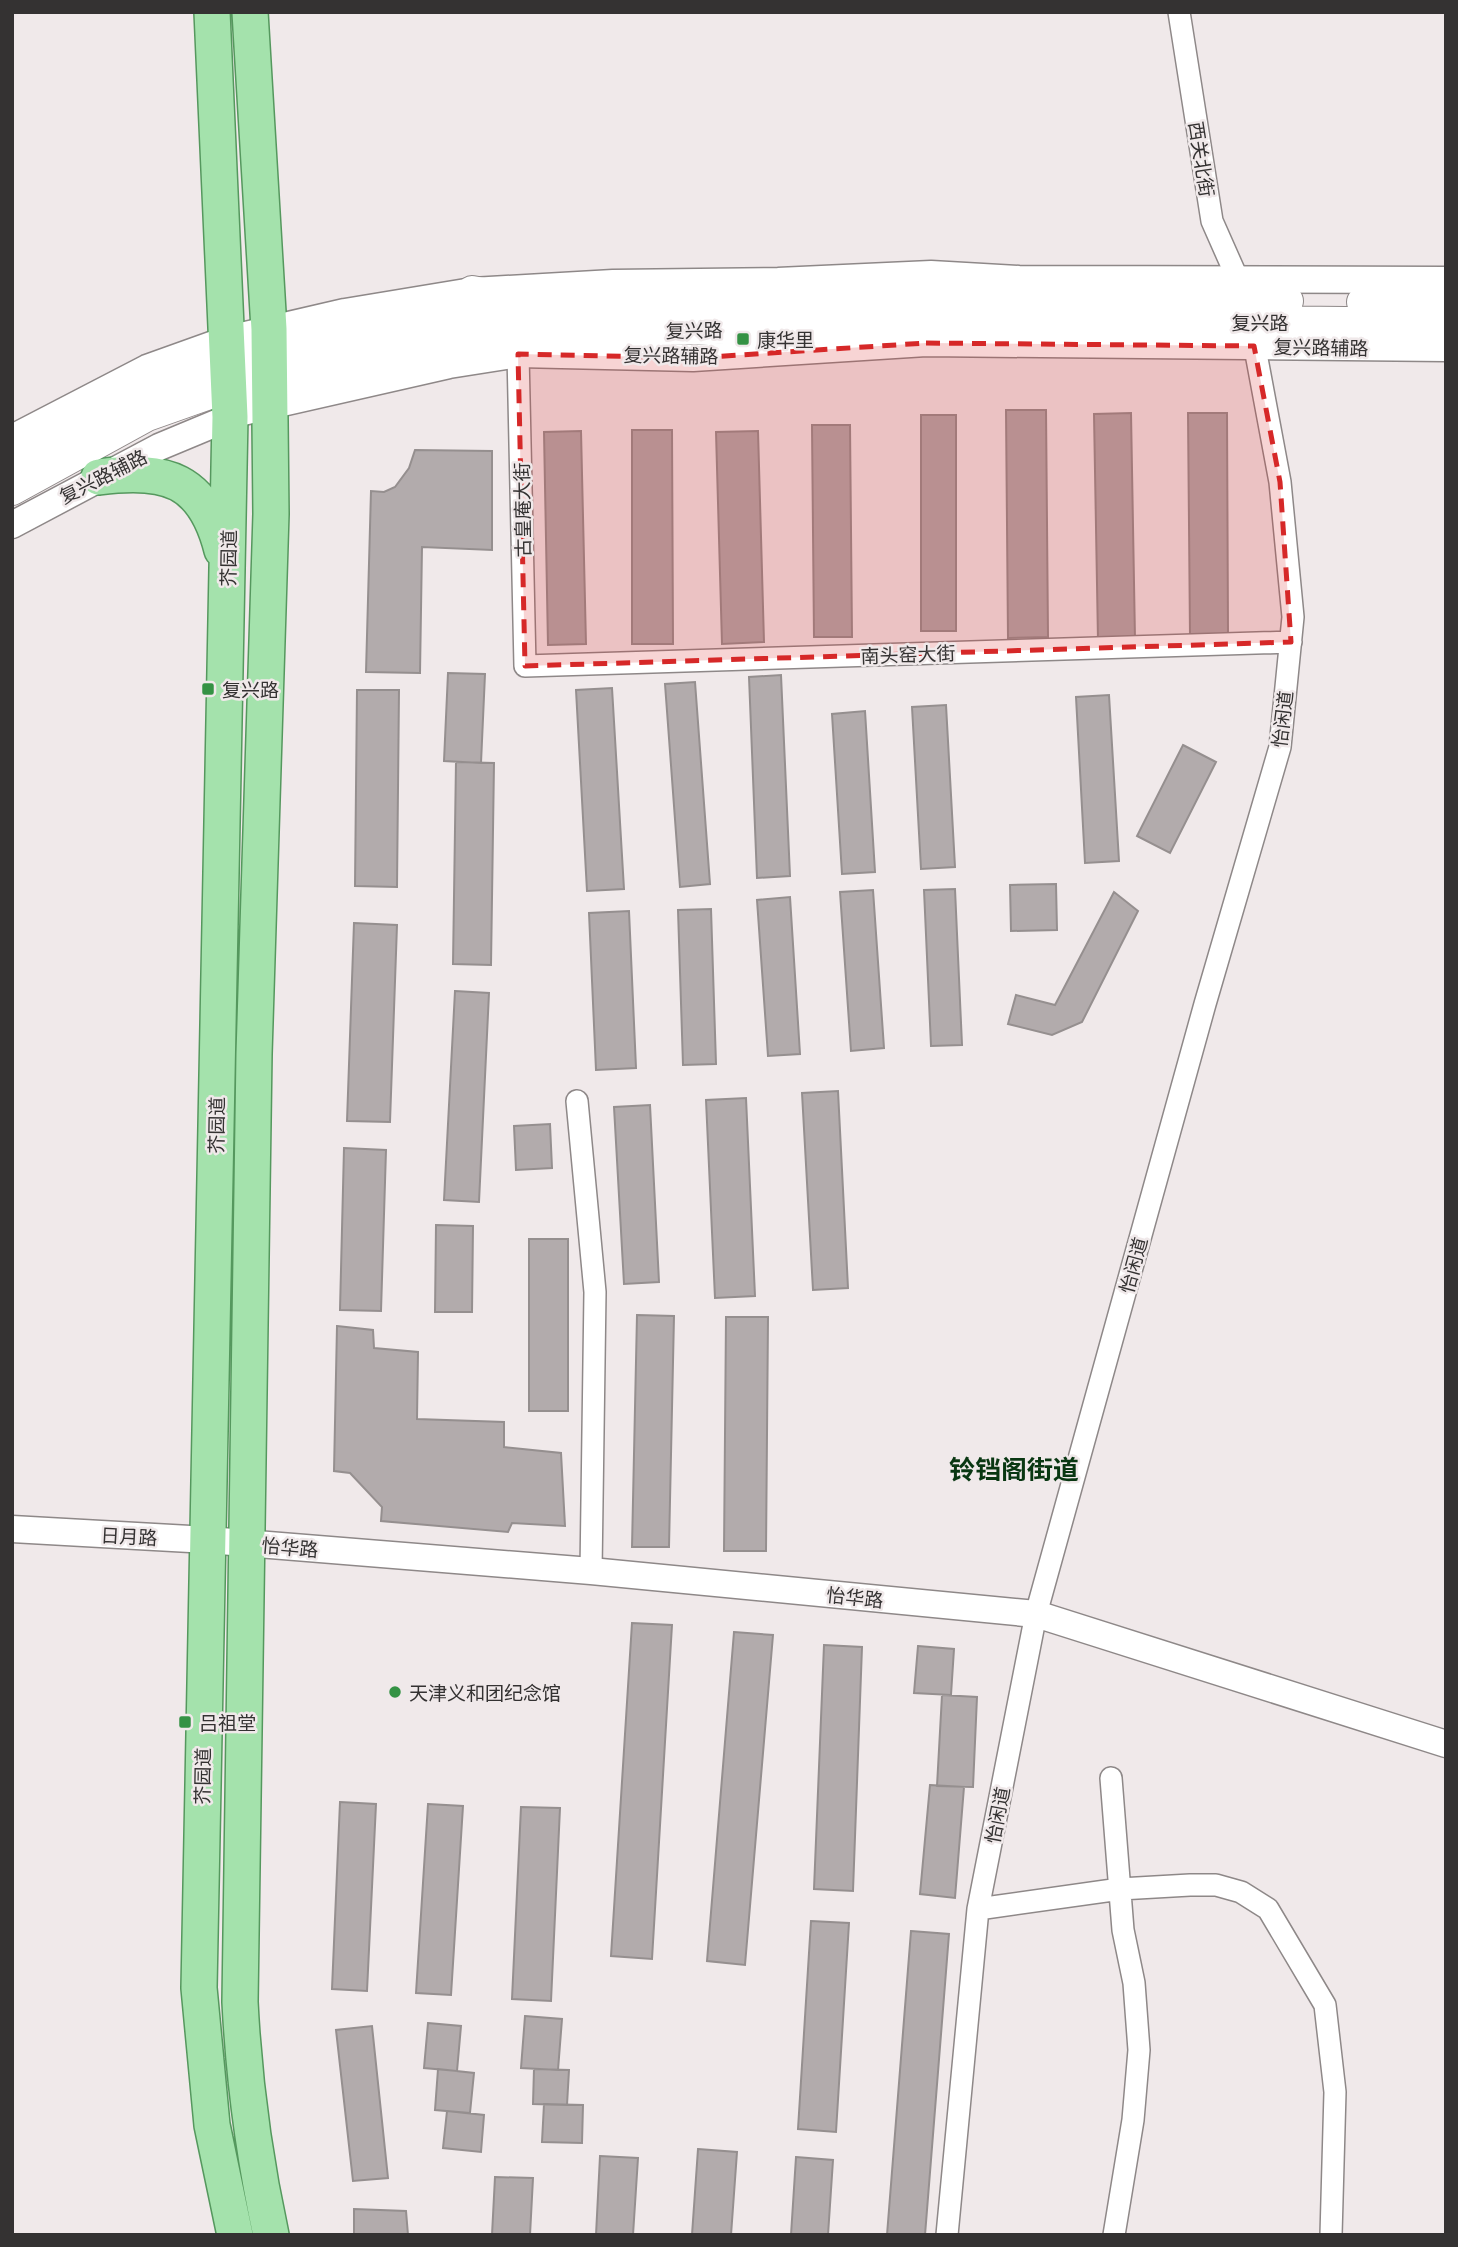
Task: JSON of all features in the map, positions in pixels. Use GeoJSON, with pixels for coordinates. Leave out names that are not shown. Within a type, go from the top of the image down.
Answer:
{"type":"FeatureCollection","features":[{"type":"Feature","properties":{"kind":"main road","name":"芥园道"},"geometry":{"type":"LineString","coordinates":[[212,12],[229,376],[228,582],[199,1988],[212,2125],[234,2235]]}},
{"type":"Feature","properties":{"kind":"main road","name":"芥园道"},"geometry":{"type":"LineString","coordinates":[[250,12],[270,366],[271,514],[254,1040],[240,2002],[244,2081],[255,2158],[271,2235]]}},
{"type":"Feature","properties":{"kind":"main road"},"geometry":{"type":"LineString","coordinates":[[471,291],[501,296],[541,311]]}},
{"type":"Feature","properties":{"kind":"main road","name":"复兴路"},"geometry":{"type":"LineString","coordinates":[[270,366],[346,336],[460,319],[541,311],[991,298],[1446,323]]}},
{"type":"Feature","properties":{"kind":"main road","name":"复兴路"},"geometry":{"type":"LineString","coordinates":[[12,462],[160,386],[229,376],[270,366],[532,334],[1248,312],[1446,302]]}},
{"type":"Feature","properties":{"kind":"main road","name":"复兴路"},"geometry":{"type":"LineString","coordinates":[[12,490],[147,416],[229,376]]}},
{"type":"Feature","properties":{"kind":"main road"},"geometry":{"type":"LineString","coordinates":[[99,477],[148,473],[171,478],[186,486],[199,499],[210,519],[221,547],[228,582]]}},
{"type":"Feature","properties":{"kind":"street","name":"西关北街"},"geometry":{"type":"LineString","coordinates":[[1179,12],[1212,221],[1248,312]]}},
{"type":"Feature","properties":{"kind":"street","name":"复兴路辅路"},"geometry":{"type":"LineString","coordinates":[[270,366],[345,312],[471,291],[612,283],[778,281],[931,274],[1019,279],[1248,312],[1446,348]]}},
{"type":"Feature","properties":{"kind":"street","name":"复兴路辅路"},"geometry":{"type":"LineString","coordinates":[[12,438],[147,368],[229,376],[270,366],[449,365],[518,354],[693,358],[926,343],[1248,312],[1446,280]]}},
{"type":"Feature","properties":{"kind":"street","name":"怡闲道"},"geometry":{"type":"LineString","coordinates":[[947,2235],[978,1909],[1036,1614],[1205,1004],[1280,747],[1293,617],[1280,482],[1248,312]]}},
{"type":"Feature","properties":{"kind":"street","name":"古皇庵大街"},"geometry":{"type":"LineString","coordinates":[[518,354],[525,666]]}},
{"type":"Feature","properties":{"kind":"street","name":"复兴路辅路"},"geometry":{"type":"LineString","coordinates":[[12,526],[99,477],[197,430],[229,376]]}},
{"type":"Feature","properties":{"kind":"street","name":"南头窑大街"},"geometry":{"type":"LineString","coordinates":[[525,666],[1291,642]]}},
{"type":"Feature","properties":{"kind":"street"},"geometry":{"type":"LineString","coordinates":[[577,1101],[595,1292],[591,1571]]}},
{"type":"Feature","properties":{"kind":"street","name":"日月路"},"geometry":{"type":"LineString","coordinates":[[12,1529],[245,1544]]}},
{"type":"Feature","properties":{"kind":"street","name":"怡华路"},"geometry":{"type":"LineString","coordinates":[[245,1544],[591,1571],[1036,1614],[1446,1744]]}},
{"type":"Feature","properties":{"kind":"street"},"geometry":{"type":"LineString","coordinates":[[1111,1778],[1124,1930],[1134,1983],[1139,2050],[1133,2120],[1114,2235]]}},
{"type":"Feature","properties":{"kind":"street"},"geometry":{"type":"LineString","coordinates":[[978,1909],[1120,1889],[1216,1885],[1241,1892],[1268,1909],[1287,1936],[1325,2005],[1335,2092],[1331,2235]]}},
{"type":"Feature","properties":{"kind":"highlighted area"},"geometry":{"type":"Polygon","coordinates":[[[926,343],[1254,346],[1280,482],[1291,642],[525,666],[518,354],[693,358],[926,343]]]}},
{"type":"Feature","properties":{"kind":"building"},"geometry":{"type":"Polygon","coordinates":[[[1006,410],[1046,410],[1048,637],[1008,638],[1006,410]]]}},
{"type":"Feature","properties":{"kind":"building"},"geometry":{"type":"Polygon","coordinates":[[[1131,413],[1135,639],[1098,640],[1094,414],[1131,413]]]}},
{"type":"Feature","properties":{"kind":"building"},"geometry":{"type":"Polygon","coordinates":[[[1188,413],[1227,413],[1228,634],[1190,635],[1188,413]]]}},
{"type":"Feature","properties":{"kind":"building"},"geometry":{"type":"Polygon","coordinates":[[[921,415],[956,415],[956,631],[921,631],[921,415]]]}},
{"type":"Feature","properties":{"kind":"building"},"geometry":{"type":"Polygon","coordinates":[[[812,425],[850,425],[852,637],[814,637],[812,425]]]}},
{"type":"Feature","properties":{"kind":"building"},"geometry":{"type":"Polygon","coordinates":[[[632,430],[672,430],[673,644],[632,644],[632,430]]]}},
{"type":"Feature","properties":{"kind":"building"},"geometry":{"type":"Polygon","coordinates":[[[581,431],[586,644],[548,645],[544,432],[581,431]]]}},
{"type":"Feature","properties":{"kind":"building"},"geometry":{"type":"Polygon","coordinates":[[[758,431],[764,642],[722,644],[716,432],[758,431]]]}},
{"type":"Feature","properties":{"kind":"building"},"geometry":{"type":"Polygon","coordinates":[[[415,450],[492,451],[492,550],[422,547],[420,673],[366,672],[371,491],[384,492],[395,487],[409,468],[415,450]]]}},
{"type":"Feature","properties":{"kind":"building"},"geometry":{"type":"Polygon","coordinates":[[[448,673],[485,674],[481,763],[444,761],[448,673]]]}},
{"type":"Feature","properties":{"kind":"building"},"geometry":{"type":"Polygon","coordinates":[[[781,675],[790,876],[757,878],[749,677],[781,675]]]}},
{"type":"Feature","properties":{"kind":"building"},"geometry":{"type":"Polygon","coordinates":[[[695,682],[710,884],[680,887],[665,684],[695,682]]]}},
{"type":"Feature","properties":{"kind":"building"},"geometry":{"type":"Polygon","coordinates":[[[612,688],[624,889],[587,891],[576,690],[612,688]]]}},
{"type":"Feature","properties":{"kind":"building"},"geometry":{"type":"Polygon","coordinates":[[[357,690],[399,690],[397,887],[355,886],[357,690]]]}},
{"type":"Feature","properties":{"kind":"building"},"geometry":{"type":"Polygon","coordinates":[[[1109,695],[1119,861],[1085,863],[1076,697],[1109,695]]]}},
{"type":"Feature","properties":{"kind":"building"},"geometry":{"type":"Polygon","coordinates":[[[946,705],[955,867],[921,869],[912,707],[946,705]]]}},
{"type":"Feature","properties":{"kind":"building"},"geometry":{"type":"Polygon","coordinates":[[[865,711],[875,872],[842,874],[832,714],[865,711]]]}},
{"type":"Feature","properties":{"kind":"building"},"geometry":{"type":"Polygon","coordinates":[[[1183,745],[1216,762],[1170,853],[1137,836],[1183,745]]]}},
{"type":"Feature","properties":{"kind":"building"},"geometry":{"type":"Polygon","coordinates":[[[456,762],[494,763],[491,965],[453,964],[456,762]]]}},
{"type":"Feature","properties":{"kind":"building"},"geometry":{"type":"Polygon","coordinates":[[[1056,884],[1057,930],[1011,931],[1010,885],[1056,884]]]}},
{"type":"Feature","properties":{"kind":"building"},"geometry":{"type":"Polygon","coordinates":[[[955,889],[962,1045],[931,1046],[924,890],[955,889]]]}},
{"type":"Feature","properties":{"kind":"building"},"geometry":{"type":"Polygon","coordinates":[[[873,890],[884,1048],[851,1051],[840,892],[873,890]]]}},
{"type":"Feature","properties":{"kind":"building"},"geometry":{"type":"Polygon","coordinates":[[[1114,892],[1138,911],[1082,1022],[1052,1035],[1008,1024],[1016,995],[1055,1005],[1114,892]]]}},
{"type":"Feature","properties":{"kind":"building"},"geometry":{"type":"Polygon","coordinates":[[[790,897],[800,1054],[768,1056],[757,900],[790,897]]]}},
{"type":"Feature","properties":{"kind":"building"},"geometry":{"type":"Polygon","coordinates":[[[711,909],[716,1064],[683,1065],[678,910],[711,909]]]}},
{"type":"Feature","properties":{"kind":"building"},"geometry":{"type":"Polygon","coordinates":[[[629,911],[636,1068],[596,1070],[589,913],[629,911]]]}},
{"type":"Feature","properties":{"kind":"building"},"geometry":{"type":"Polygon","coordinates":[[[354,923],[397,925],[390,1122],[347,1121],[354,923]]]}},
{"type":"Feature","properties":{"kind":"building"},"geometry":{"type":"Polygon","coordinates":[[[455,991],[489,993],[479,1202],[444,1200],[455,991]]]}},
{"type":"Feature","properties":{"kind":"building"},"geometry":{"type":"Polygon","coordinates":[[[838,1091],[848,1288],[813,1290],[802,1093],[838,1091]]]}},
{"type":"Feature","properties":{"kind":"building"},"geometry":{"type":"Polygon","coordinates":[[[746,1098],[755,1296],[715,1298],[706,1100],[746,1098]]]}},
{"type":"Feature","properties":{"kind":"building"},"geometry":{"type":"Polygon","coordinates":[[[650,1105],[659,1282],[624,1284],[614,1107],[650,1105]]]}},
{"type":"Feature","properties":{"kind":"building"},"geometry":{"type":"Polygon","coordinates":[[[550,1124],[552,1168],[516,1170],[514,1126],[550,1124]]]}},
{"type":"Feature","properties":{"kind":"building"},"geometry":{"type":"Polygon","coordinates":[[[344,1148],[386,1150],[381,1311],[340,1310],[344,1148]]]}},
{"type":"Feature","properties":{"kind":"building"},"geometry":{"type":"Polygon","coordinates":[[[436,1225],[473,1226],[472,1312],[435,1312],[436,1225]]]}},
{"type":"Feature","properties":{"kind":"building"},"geometry":{"type":"Polygon","coordinates":[[[529,1239],[568,1239],[568,1411],[529,1411],[529,1239]]]}},
{"type":"Feature","properties":{"kind":"building"},"geometry":{"type":"Polygon","coordinates":[[[637,1315],[674,1316],[669,1547],[632,1547],[637,1315]]]}},
{"type":"Feature","properties":{"kind":"building"},"geometry":{"type":"Polygon","coordinates":[[[726,1317],[768,1317],[766,1551],[724,1551],[726,1317]]]}},
{"type":"Feature","properties":{"kind":"building"},"geometry":{"type":"Polygon","coordinates":[[[337,1326],[373,1330],[374,1348],[418,1352],[417,1419],[504,1422],[504,1447],[561,1453],[565,1526],[512,1523],[508,1532],[381,1521],[382,1507],[350,1473],[334,1471],[337,1326]]]}},
{"type":"Feature","properties":{"kind":"building"},"geometry":{"type":"Polygon","coordinates":[[[632,1623],[672,1625],[652,1959],[611,1956],[632,1623]]]}},
{"type":"Feature","properties":{"kind":"building"},"geometry":{"type":"Polygon","coordinates":[[[734,1632],[773,1635],[745,1965],[707,1961],[734,1632]]]}},
{"type":"Feature","properties":{"kind":"building"},"geometry":{"type":"Polygon","coordinates":[[[824,1645],[862,1647],[853,1891],[814,1889],[824,1645]]]}},
{"type":"Feature","properties":{"kind":"building"},"geometry":{"type":"Polygon","coordinates":[[[918,1646],[954,1649],[951,1695],[914,1693],[918,1646]]]}},
{"type":"Feature","properties":{"kind":"building"},"geometry":{"type":"Polygon","coordinates":[[[942,1695],[977,1697],[973,1787],[937,1786],[942,1695]]]}},
{"type":"Feature","properties":{"kind":"building"},"geometry":{"type":"Polygon","coordinates":[[[930,1785],[964,1787],[955,1898],[920,1894],[930,1785]]]}},
{"type":"Feature","properties":{"kind":"building"},"geometry":{"type":"Polygon","coordinates":[[[340,1802],[376,1804],[367,1991],[332,1989],[340,1802]]]}},
{"type":"Feature","properties":{"kind":"building"},"geometry":{"type":"Polygon","coordinates":[[[428,1804],[463,1806],[451,1995],[416,1993],[428,1804]]]}},
{"type":"Feature","properties":{"kind":"building"},"geometry":{"type":"Polygon","coordinates":[[[521,1807],[560,1808],[551,2001],[512,1999],[521,1807]]]}},
{"type":"Feature","properties":{"kind":"building"},"geometry":{"type":"Polygon","coordinates":[[[811,1921],[849,1923],[836,2132],[798,2129],[811,1921]]]}},
{"type":"Feature","properties":{"kind":"building"},"geometry":{"type":"Polygon","coordinates":[[[911,1931],[949,1934],[925,2235],[887,2235],[911,1931]]]}},
{"type":"Feature","properties":{"kind":"building"},"geometry":{"type":"Polygon","coordinates":[[[525,2016],[562,2019],[558,2070],[521,2068],[525,2016]]]}},
{"type":"Feature","properties":{"kind":"building"},"geometry":{"type":"Polygon","coordinates":[[[428,2023],[461,2026],[457,2071],[424,2068],[428,2023]]]}},
{"type":"Feature","properties":{"kind":"building"},"geometry":{"type":"Polygon","coordinates":[[[372,2026],[388,2178],[353,2181],[336,2030],[372,2026]]]}},
{"type":"Feature","properties":{"kind":"building"},"geometry":{"type":"Polygon","coordinates":[[[438,2069],[474,2073],[470,2113],[435,2110],[438,2069]]]}},
{"type":"Feature","properties":{"kind":"building"},"geometry":{"type":"Polygon","coordinates":[[[534,2069],[569,2070],[567,2105],[533,2104],[534,2069]]]}},
{"type":"Feature","properties":{"kind":"building"},"geometry":{"type":"Polygon","coordinates":[[[544,2104],[583,2105],[582,2143],[542,2142],[544,2104]]]}},
{"type":"Feature","properties":{"kind":"building"},"geometry":{"type":"Polygon","coordinates":[[[447,2111],[484,2115],[481,2152],[443,2148],[447,2111]]]}},
{"type":"Feature","properties":{"kind":"building"},"geometry":{"type":"Polygon","coordinates":[[[698,2149],[737,2152],[731,2235],[692,2235],[698,2149]]]}},
{"type":"Feature","properties":{"kind":"building"},"geometry":{"type":"Polygon","coordinates":[[[600,2156],[638,2158],[633,2235],[596,2235],[600,2156]]]}},
{"type":"Feature","properties":{"kind":"building"},"geometry":{"type":"Polygon","coordinates":[[[796,2157],[833,2160],[828,2235],[791,2235],[796,2157]]]}},
{"type":"Feature","properties":{"kind":"building"},"geometry":{"type":"Polygon","coordinates":[[[495,2177],[533,2178],[530,2235],[492,2235],[495,2177]]]}},
{"type":"Feature","properties":{"kind":"building"},"geometry":{"type":"Polygon","coordinates":[[[354,2209],[406,2211],[408,2235],[354,2235],[354,2209]]]}},
{"type":"Feature","properties":{"kind":"place","name":"康华里"},"geometry":{"type":"Point","coordinates":[743,339]}},
{"type":"Feature","properties":{"kind":"place","name":"复兴路"},"geometry":{"type":"Point","coordinates":[208,689]}},
{"type":"Feature","properties":{"kind":"place","name":"天津义和团纪念馆"},"geometry":{"type":"Point","coordinates":[395,1692]}},
{"type":"Feature","properties":{"kind":"place","name":"吕祖堂"},"geometry":{"type":"Point","coordinates":[185,1722]}},
{"type":"Feature","properties":{"kind":"district","name":"铃铛阁街道"},"geometry":{"type":"Point","coordinates":[1014,1469]}}]}
